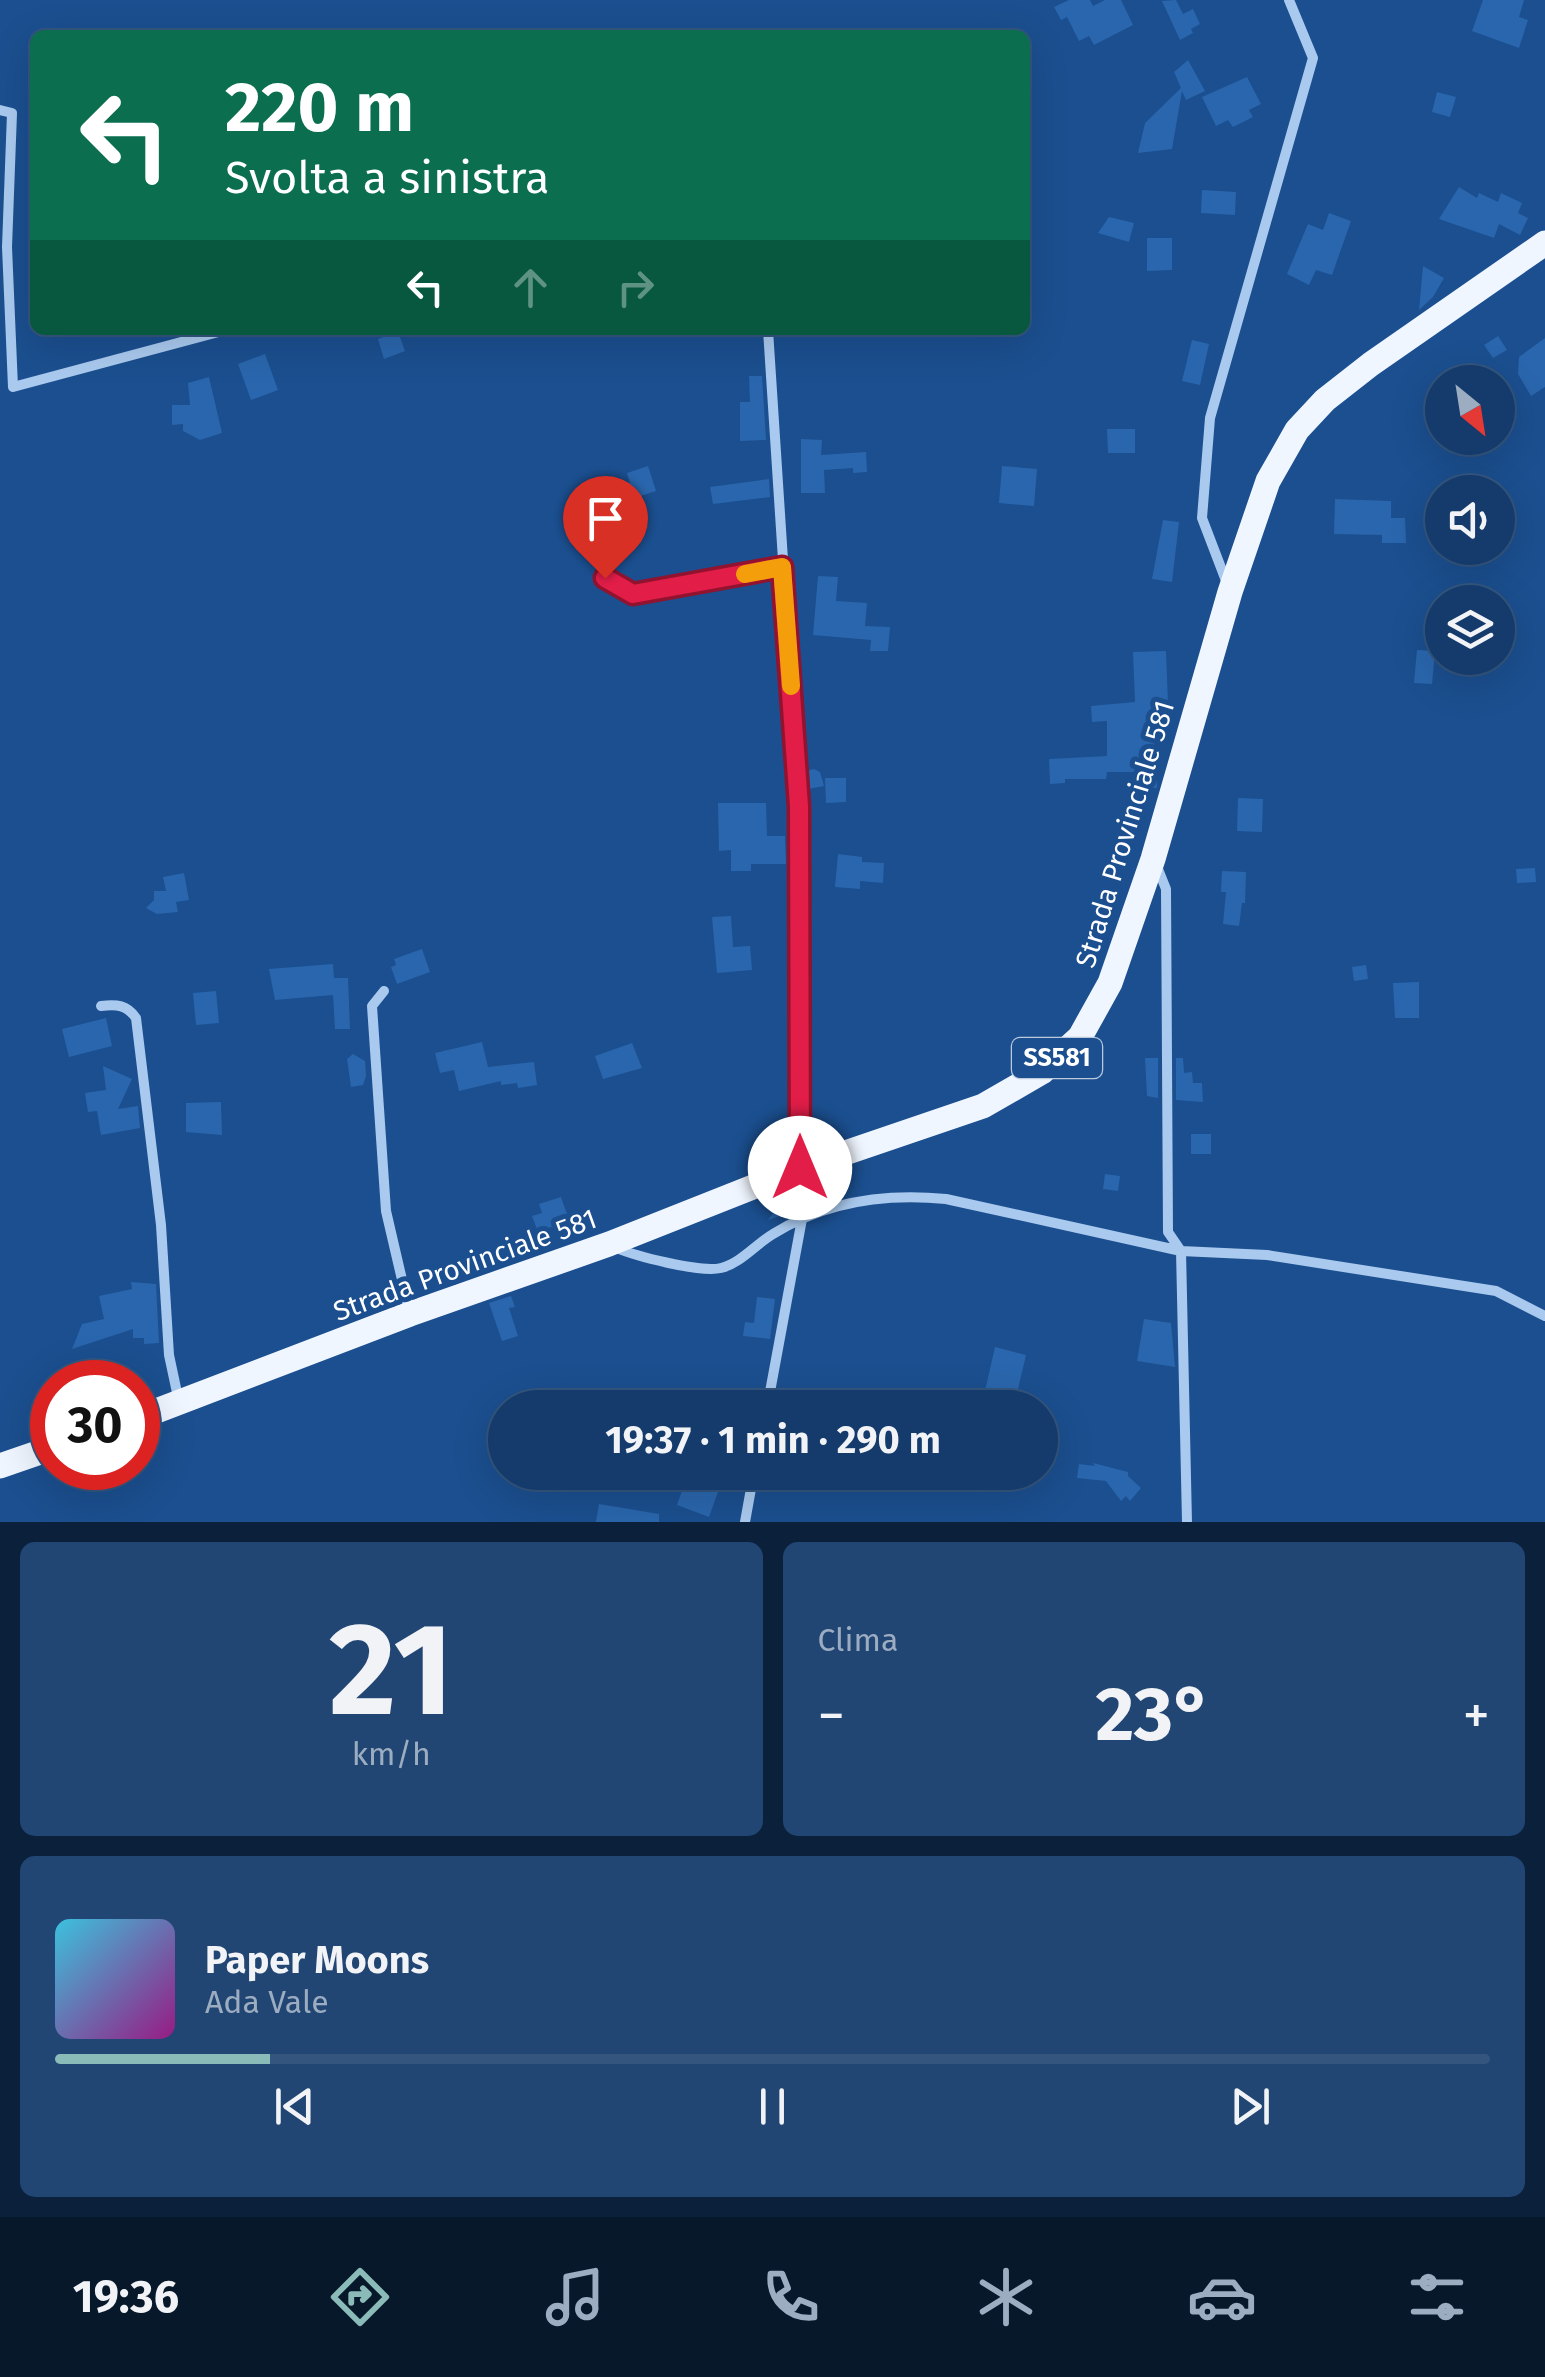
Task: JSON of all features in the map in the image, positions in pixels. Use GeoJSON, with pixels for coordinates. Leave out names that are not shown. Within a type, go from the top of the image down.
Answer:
{"type":"FeatureCollection","features":[{"type":"Feature","properties":{"kind":"main road","name":"Strada Provinciale 581"},"geometry":{"type":"LineString","coordinates":[[160,1410],[410,1314],[609,1244],[800,1168],[983,1106],[1042,1072],[1080,1037],[1110,984],[1153,858],[1230,592],[1268,481],[1297,430],[1325,400],[1371,364],[1545,243]]}},
{"type":"Feature","properties":{"kind":"main road"},"geometry":{"type":"LineString","coordinates":[[0,1466],[30,1456]]}},
{"type":"Feature","properties":{"kind":"street"},"geometry":{"type":"LineString","coordinates":[[1230,592],[1202,518],[1210,418],[1314,58],[1289,0]]}},
{"type":"Feature","properties":{"kind":"street"},"geometry":{"type":"LineString","coordinates":[[0,110],[12,112],[8,248],[13,387],[207,335]]}},
{"type":"Feature","properties":{"kind":"street"},"geometry":{"type":"LineString","coordinates":[[768,335],[799,806],[800,1168]]}},
{"type":"Feature","properties":{"kind":"street"},"geometry":{"type":"LineString","coordinates":[[1153,858],[1166,889],[1168,1232],[1181,1251],[1187,1522]]}},
{"type":"Feature","properties":{"kind":"street"},"geometry":{"type":"LineString","coordinates":[[384,991],[372,1006],[386,1210],[410,1314]]}},
{"type":"Feature","properties":{"kind":"street"},"geometry":{"type":"LineString","coordinates":[[101,1006],[122,1006],[136,1018],[161,1224],[169,1354],[179,1403]]}},
{"type":"Feature","properties":{"kind":"street"},"geometry":{"type":"LineString","coordinates":[[609,1244],[625,1252],[717,1268],[802,1219],[854,1201],[908,1196],[946,1200],[1181,1251],[1267,1255],[1496,1291],[1545,1316]]}},
{"type":"Feature","properties":{"kind":"street"},"geometry":{"type":"LineString","coordinates":[[770,1390],[802,1219]]}},
{"type":"Feature","properties":{"kind":"street"},"geometry":{"type":"LineString","coordinates":[[744,1522],[750,1490]]}},
{"type":"Feature","properties":{"kind":"lane"},"geometry":{"type":"LineString","coordinates":[[605,578],[633,594],[782,567]]}},
{"type":"Feature","properties":{"kind":"building"},"geometry":{"type":"Polygon","coordinates":[[[1069,0],[1090,0],[1093,6],[1105,0],[1121,0],[1133,25],[1094,45],[1089,36],[1079,41],[1067,17],[1061,20],[1054,7],[1069,0]]]}},
{"type":"Feature","properties":{"kind":"building"},"geometry":{"type":"Polygon","coordinates":[[[1176,0],[1183,14],[1193,9],[1200,24],[1180,40],[1162,1],[1176,0]]]}},
{"type":"Feature","properties":{"kind":"building"},"geometry":{"type":"Polygon","coordinates":[[[1483,0],[1524,0],[1519,17],[1528,20],[1519,48],[1472,31],[1483,0]]]}},
{"type":"Feature","properties":{"kind":"building"},"geometry":{"type":"Polygon","coordinates":[[[1188,60],[1205,91],[1186,100],[1182,91],[1172,149],[1138,153],[1145,123],[1181,88],[1174,72],[1188,60]]]}},
{"type":"Feature","properties":{"kind":"building"},"geometry":{"type":"Polygon","coordinates":[[[1247,77],[1261,104],[1249,110],[1253,117],[1233,127],[1228,120],[1216,126],[1202,97],[1247,77]]]}},
{"type":"Feature","properties":{"kind":"building"},"geometry":{"type":"Polygon","coordinates":[[[1437,92],[1456,97],[1450,117],[1432,112],[1437,92]]]}},
{"type":"Feature","properties":{"kind":"building"},"geometry":{"type":"Polygon","coordinates":[[[1459,187],[1477,198],[1479,193],[1498,202],[1501,193],[1522,203],[1518,213],[1528,218],[1520,235],[1499,224],[1494,238],[1439,219],[1459,187]]]}},
{"type":"Feature","properties":{"kind":"building"},"geometry":{"type":"Polygon","coordinates":[[[1202,190],[1236,192],[1235,215],[1201,213],[1202,190]]]}},
{"type":"Feature","properties":{"kind":"building"},"geometry":{"type":"Polygon","coordinates":[[[1329,213],[1351,221],[1332,275],[1316,270],[1309,285],[1287,274],[1308,224],[1323,230],[1329,213]]]}},
{"type":"Feature","properties":{"kind":"building"},"geometry":{"type":"Polygon","coordinates":[[[1109,217],[1134,223],[1129,242],[1098,233],[1109,217]]]}},
{"type":"Feature","properties":{"kind":"building"},"geometry":{"type":"Polygon","coordinates":[[[1147,238],[1172,238],[1172,270],[1147,271],[1147,238]]]}},
{"type":"Feature","properties":{"kind":"building"},"geometry":{"type":"Polygon","coordinates":[[[1423,266],[1444,278],[1433,297],[1419,310],[1423,266]]]}},
{"type":"Feature","properties":{"kind":"building"},"geometry":{"type":"Polygon","coordinates":[[[399,335],[405,351],[384,359],[378,339],[399,335]]]}},
{"type":"Feature","properties":{"kind":"building"},"geometry":{"type":"Polygon","coordinates":[[[1498,336],[1507,350],[1493,358],[1484,345],[1498,336]]]}},
{"type":"Feature","properties":{"kind":"building"},"geometry":{"type":"Polygon","coordinates":[[[1545,338],[1545,387],[1531,396],[1518,374],[1519,357],[1545,338]]]}},
{"type":"Feature","properties":{"kind":"building"},"geometry":{"type":"Polygon","coordinates":[[[1192,340],[1209,344],[1200,385],[1182,381],[1192,340]]]}},
{"type":"Feature","properties":{"kind":"building"},"geometry":{"type":"Polygon","coordinates":[[[265,354],[278,390],[251,400],[238,364],[265,354]]]}},
{"type":"Feature","properties":{"kind":"building"},"geometry":{"type":"Polygon","coordinates":[[[749,376],[762,376],[766,440],[740,441],[740,402],[750,402],[749,376]]]}},
{"type":"Feature","properties":{"kind":"building"},"geometry":{"type":"Polygon","coordinates":[[[209,377],[222,433],[200,440],[183,431],[183,424],[172,425],[172,405],[190,405],[188,383],[209,377]]]}},
{"type":"Feature","properties":{"kind":"building"},"geometry":{"type":"Polygon","coordinates":[[[1107,429],[1135,429],[1135,453],[1108,453],[1107,429]]]}},
{"type":"Feature","properties":{"kind":"building"},"geometry":{"type":"Polygon","coordinates":[[[801,439],[822,440],[821,455],[866,452],[867,472],[853,473],[853,468],[824,470],[825,493],[801,493],[801,439]]]}},
{"type":"Feature","properties":{"kind":"building"},"geometry":{"type":"Polygon","coordinates":[[[648,466],[656,491],[631,499],[627,473],[648,466]]]}},
{"type":"Feature","properties":{"kind":"building"},"geometry":{"type":"Polygon","coordinates":[[[1002,466],[1037,469],[1034,506],[999,503],[1002,466]]]}},
{"type":"Feature","properties":{"kind":"building"},"geometry":{"type":"Polygon","coordinates":[[[769,479],[770,497],[713,504],[710,487],[769,479]]]}},
{"type":"Feature","properties":{"kind":"building"},"geometry":{"type":"Polygon","coordinates":[[[1335,499],[1391,501],[1391,518],[1405,518],[1406,543],[1382,543],[1382,535],[1334,534],[1335,499]]]}},
{"type":"Feature","properties":{"kind":"building"},"geometry":{"type":"Polygon","coordinates":[[[599,503],[607,528],[593,533],[585,508],[599,503]]]}},
{"type":"Feature","properties":{"kind":"building"},"geometry":{"type":"Polygon","coordinates":[[[1163,520],[1179,522],[1172,582],[1152,579],[1163,520]]]}},
{"type":"Feature","properties":{"kind":"building"},"geometry":{"type":"Polygon","coordinates":[[[818,576],[838,577],[836,601],[867,603],[865,626],[890,627],[888,651],[870,651],[871,640],[813,635],[818,576]]]}},
{"type":"Feature","properties":{"kind":"building"},"geometry":{"type":"Polygon","coordinates":[[[1417,650],[1425,650],[1425,675],[1433,675],[1432,684],[1414,683],[1417,650]]]}},
{"type":"Feature","properties":{"kind":"building"},"geometry":{"type":"Polygon","coordinates":[[[1166,651],[1168,704],[1152,705],[1157,788],[1142,788],[1142,772],[1107,772],[1106,779],[1065,779],[1065,783],[1050,784],[1049,759],[1107,756],[1107,721],[1092,722],[1091,706],[1135,702],[1133,652],[1166,651]]]}},
{"type":"Feature","properties":{"kind":"building"},"geometry":{"type":"Polygon","coordinates":[[[806,771],[820,772],[824,786],[808,789],[806,771]]]}},
{"type":"Feature","properties":{"kind":"building"},"geometry":{"type":"Polygon","coordinates":[[[825,778],[846,778],[846,802],[826,803],[825,778]]]}},
{"type":"Feature","properties":{"kind":"building"},"geometry":{"type":"Polygon","coordinates":[[[1238,798],[1263,799],[1262,832],[1237,831],[1238,798]]]}},
{"type":"Feature","properties":{"kind":"building"},"geometry":{"type":"Polygon","coordinates":[[[718,803],[766,803],[767,836],[785,836],[786,864],[751,864],[751,871],[731,871],[731,850],[719,851],[718,803]]]}},
{"type":"Feature","properties":{"kind":"building"},"geometry":{"type":"Polygon","coordinates":[[[838,854],[862,857],[862,862],[884,863],[883,883],[860,881],[860,889],[835,887],[838,854]]]}},
{"type":"Feature","properties":{"kind":"building"},"geometry":{"type":"Polygon","coordinates":[[[1535,868],[1536,882],[1517,883],[1516,869],[1535,868]]]}},
{"type":"Feature","properties":{"kind":"building"},"geometry":{"type":"Polygon","coordinates":[[[1222,871],[1246,872],[1239,926],[1223,924],[1226,892],[1221,892],[1222,871]]]}},
{"type":"Feature","properties":{"kind":"building"},"geometry":{"type":"Polygon","coordinates":[[[184,873],[189,900],[176,902],[178,912],[157,914],[146,908],[154,900],[154,891],[166,891],[163,877],[184,873]]]}},
{"type":"Feature","properties":{"kind":"building"},"geometry":{"type":"Polygon","coordinates":[[[731,916],[733,947],[750,946],[752,970],[717,973],[712,917],[731,916]]]}},
{"type":"Feature","properties":{"kind":"building"},"geometry":{"type":"Polygon","coordinates":[[[422,949],[430,972],[397,984],[391,967],[396,965],[394,959],[422,949]]]}},
{"type":"Feature","properties":{"kind":"building"},"geometry":{"type":"Polygon","coordinates":[[[333,964],[334,978],[348,978],[350,1029],[335,1029],[333,995],[275,1000],[269,969],[333,964]]]}},
{"type":"Feature","properties":{"kind":"building"},"geometry":{"type":"Polygon","coordinates":[[[1366,965],[1368,979],[1354,981],[1352,967],[1366,965]]]}},
{"type":"Feature","properties":{"kind":"building"},"geometry":{"type":"Polygon","coordinates":[[[1419,982],[1419,1018],[1395,1018],[1393,983],[1419,982]]]}},
{"type":"Feature","properties":{"kind":"building"},"geometry":{"type":"Polygon","coordinates":[[[216,991],[219,1023],[196,1025],[193,993],[216,991]]]}},
{"type":"Feature","properties":{"kind":"building"},"geometry":{"type":"Polygon","coordinates":[[[106,1018],[112,1046],[69,1057],[62,1029],[106,1018]]]}},
{"type":"Feature","properties":{"kind":"building"},"geometry":{"type":"Polygon","coordinates":[[[482,1042],[488,1067],[534,1062],[537,1085],[518,1088],[517,1083],[501,1085],[501,1081],[459,1091],[454,1070],[440,1073],[435,1053],[482,1042]]]}},
{"type":"Feature","properties":{"kind":"building"},"geometry":{"type":"Polygon","coordinates":[[[632,1043],[642,1068],[603,1079],[595,1056],[632,1043]]]}},
{"type":"Feature","properties":{"kind":"building"},"geometry":{"type":"Polygon","coordinates":[[[353,1054],[365,1061],[366,1076],[363,1085],[351,1087],[347,1059],[353,1054]]]}},
{"type":"Feature","properties":{"kind":"building"},"geometry":{"type":"Polygon","coordinates":[[[1145,1058],[1158,1058],[1158,1098],[1147,1096],[1145,1058]]]}},
{"type":"Feature","properties":{"kind":"building"},"geometry":{"type":"Polygon","coordinates":[[[1176,1058],[1183,1058],[1184,1073],[1192,1072],[1193,1083],[1202,1083],[1203,1102],[1176,1100],[1176,1058]]]}},
{"type":"Feature","properties":{"kind":"building"},"geometry":{"type":"Polygon","coordinates":[[[103,1066],[132,1079],[118,1109],[138,1106],[140,1128],[101,1135],[97,1111],[88,1112],[85,1093],[106,1090],[103,1066]]]}},
{"type":"Feature","properties":{"kind":"building"},"geometry":{"type":"Polygon","coordinates":[[[221,1102],[222,1135],[186,1132],[186,1103],[221,1102]]]}},
{"type":"Feature","properties":{"kind":"building"},"geometry":{"type":"Polygon","coordinates":[[[1191,1134],[1211,1134],[1211,1154],[1191,1154],[1191,1134]]]}},
{"type":"Feature","properties":{"kind":"building"},"geometry":{"type":"Polygon","coordinates":[[[1105,1174],[1120,1176],[1118,1191],[1103,1189],[1105,1174]]]}},
{"type":"Feature","properties":{"kind":"building"},"geometry":{"type":"Polygon","coordinates":[[[796,1193],[800,1204],[795,1211],[768,1220],[784,1199],[796,1193]]]}},
{"type":"Feature","properties":{"kind":"building"},"geometry":{"type":"Polygon","coordinates":[[[561,1197],[569,1220],[538,1232],[532,1216],[542,1213],[539,1204],[561,1197]]]}},
{"type":"Feature","properties":{"kind":"building"},"geometry":{"type":"Polygon","coordinates":[[[131,1282],[156,1284],[159,1343],[144,1344],[144,1338],[133,1338],[133,1329],[72,1349],[82,1324],[104,1319],[99,1296],[132,1289],[131,1282]]]}},
{"type":"Feature","properties":{"kind":"building"},"geometry":{"type":"Polygon","coordinates":[[[511,1296],[515,1307],[509,1308],[518,1336],[502,1341],[489,1303],[511,1296]]]}},
{"type":"Feature","properties":{"kind":"building"},"geometry":{"type":"Polygon","coordinates":[[[757,1297],[775,1299],[770,1339],[743,1336],[745,1322],[754,1323],[757,1297]]]}},
{"type":"Feature","properties":{"kind":"building"},"geometry":{"type":"Polygon","coordinates":[[[1144,1319],[1171,1323],[1175,1367],[1137,1361],[1144,1319]]]}},
{"type":"Feature","properties":{"kind":"building"},"geometry":{"type":"Polygon","coordinates":[[[995,1347],[1026,1355],[1018,1390],[985,1390],[995,1347]]]}},
{"type":"Feature","properties":{"kind":"building"},"geometry":{"type":"Polygon","coordinates":[[[1093,1463],[1128,1472],[1141,1488],[1130,1501],[1126,1496],[1121,1501],[1106,1481],[1077,1478],[1079,1464],[1095,1466],[1093,1463]]]}},
{"type":"Feature","properties":{"kind":"building"},"geometry":{"type":"Polygon","coordinates":[[[682,1490],[719,1490],[709,1517],[677,1505],[682,1490]]]}},
{"type":"Feature","properties":{"kind":"building"},"geometry":{"type":"Polygon","coordinates":[[[599,1504],[659,1514],[659,1522],[596,1522],[599,1504]]]}},
{"type":"Feature","properties":{"kind":"slow traffic"},"geometry":{"type":"LineString","coordinates":[[745,574],[782,567],[791,686]]}},
{"type":"Feature","properties":{"kind":"route"},"geometry":{"type":"LineString","coordinates":[[605,578],[633,594],[782,567],[799,806],[800,1168]]}}]}
